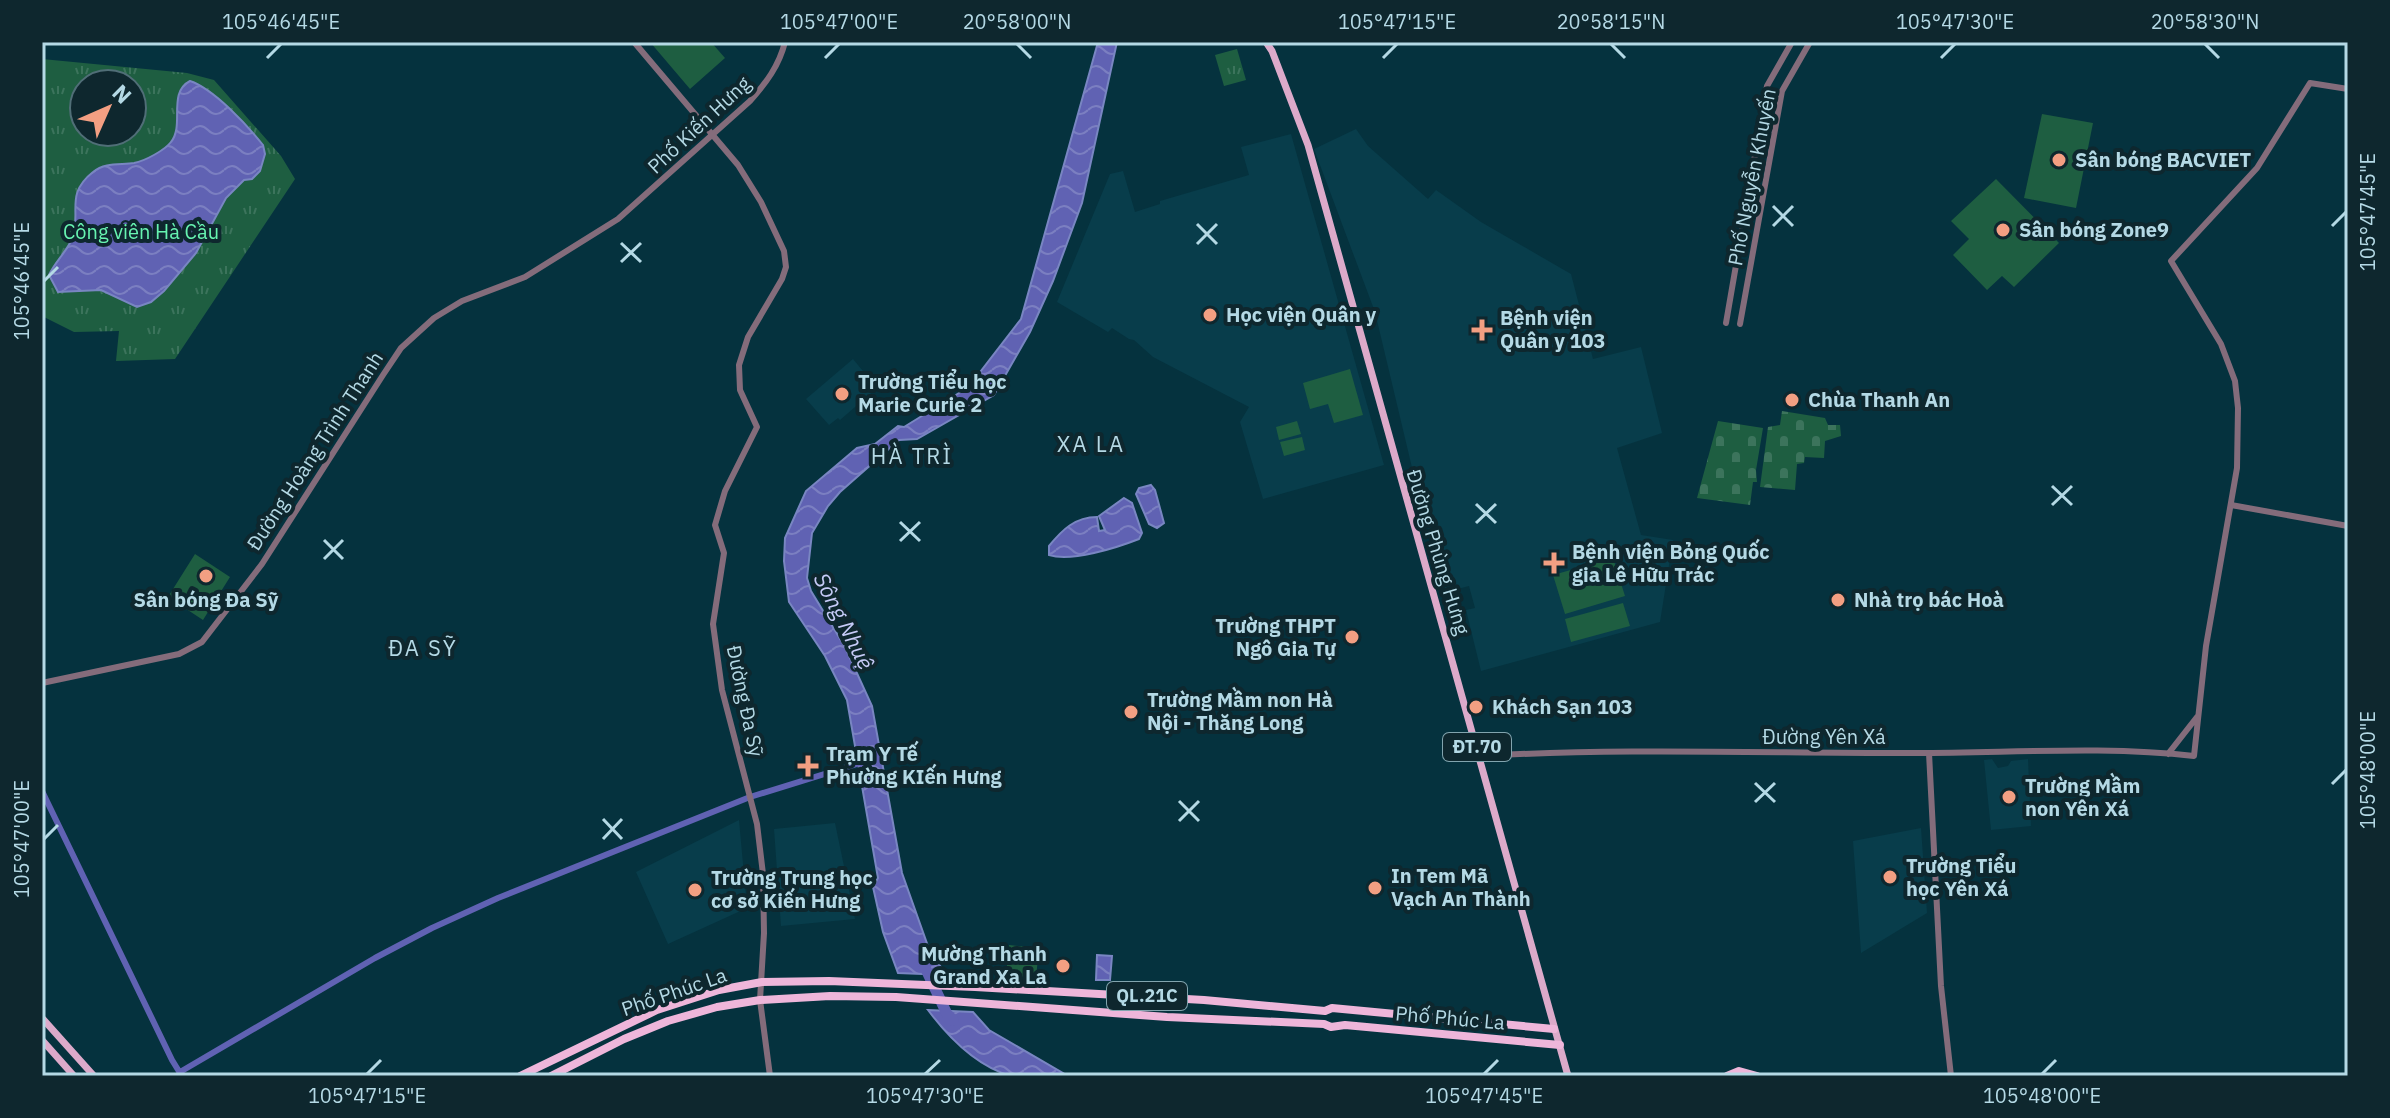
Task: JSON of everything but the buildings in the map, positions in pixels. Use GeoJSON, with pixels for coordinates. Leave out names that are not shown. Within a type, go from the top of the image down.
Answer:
{"type":"FeatureCollection","features":[{"type":"Feature","properties":{"kind":"highway","name":"Phố Phúc La"},"geometry":{"type":"LineString","coordinates":[[520,1076],[657,1010],[719,990],[762,982],[897,983],[1204,1000],[1325,1011]]}},
{"type":"Feature","properties":{"kind":"highway","name":"Phố Phúc La"},"geometry":{"type":"LineString","coordinates":[[551,1076],[624,1039],[668,1021],[717,1007],[760,1000],[830,996],[896,997],[1167,1017],[1324,1024]]}},
{"type":"Feature","properties":{"kind":"highway"},"geometry":{"type":"LineString","coordinates":[[1332,1008],[1337,1010],[1341,1019],[1338,1025],[1331,1027],[1324,1024],[1322,1017],[1325,1011],[1332,1008]]}},
{"type":"Feature","properties":{"kind":"highway","name":"Phố Phúc La"},"geometry":{"type":"LineString","coordinates":[[1337,1010],[1428,1015],[1554,1029]]}},
{"type":"Feature","properties":{"kind":"highway","name":"Phố Phúc La"},"geometry":{"type":"LineString","coordinates":[[1338,1025],[1560,1045]]}},
{"type":"Feature","properties":{"kind":"highway"},"geometry":{"type":"LineString","coordinates":[[1732,1075],[1757,1076]]}},
{"type":"Feature","properties":{"kind":"main road","name":"Đường Phùng Hưng"},"geometry":{"type":"LineString","coordinates":[[1266,42],[1308,145],[1568,1076]]}},
{"type":"Feature","properties":{"kind":"main road"},"geometry":{"type":"LineString","coordinates":[[42,1018],[94,1076]]}},
{"type":"Feature","properties":{"kind":"main road"},"geometry":{"type":"LineString","coordinates":[[42,1040],[74,1076]]}},
{"type":"Feature","properties":{"kind":"street","name":"Đường Đa Sỹ"},"geometry":{"type":"LineString","coordinates":[[634,42],[738,165],[761,202],[784,251],[786,267],[782,279],[748,337],[739,365],[740,390],[757,427],[725,491],[715,525],[724,553],[713,624],[722,690],[757,824],[763,874],[764,933],[760,1000],[770,1076]]}},
{"type":"Feature","properties":{"kind":"street","name":"Phố Kiến Hưng"},"geometry":{"type":"LineString","coordinates":[[618,219],[713,136],[766,84],[779,62],[785,42]]}},
{"type":"Feature","properties":{"kind":"street","name":"Phố Nguyễn Khuyến"},"geometry":{"type":"LineString","coordinates":[[1726,323],[1767,86],[1792,42]]}},
{"type":"Feature","properties":{"kind":"street","name":"Phố Nguyễn Khuyến"},"geometry":{"type":"LineString","coordinates":[[1740,324],[1782,91],[1810,42]]}},
{"type":"Feature","properties":{"kind":"street","name":"Đường Yên Xá"},"geometry":{"type":"LineString","coordinates":[[1479,756],[1547,751],[2194,756],[2206,646],[2237,468],[2238,408],[2235,381],[2221,344],[2171,261],[2257,168],[2310,83],[2348,89]]}},
{"type":"Feature","properties":{"kind":"street","name":"Đường Hoàng Trình Thanh"},"geometry":{"type":"LineString","coordinates":[[42,683],[179,654],[202,642],[262,564],[389,366],[420,329],[462,301],[525,277],[618,219]]}},
{"type":"Feature","properties":{"kind":"street"},"geometry":{"type":"LineString","coordinates":[[2231,505],[2348,526]]}},
{"type":"Feature","properties":{"kind":"street"},"geometry":{"type":"LineString","coordinates":[[2168,754],[2199,714]]}},
{"type":"Feature","properties":{"kind":"street"},"geometry":{"type":"LineString","coordinates":[[1929,753],[1941,986],[1951,1076]]}},
{"type":"Feature","properties":{"kind":"shaded area","name":"Bệnh viện Quân y 103"},"geometry":{"type":"Polygon","coordinates":[[[1356,129],[1368,146],[1428,199],[1436,190],[1481,222],[1571,274],[1593,359],[1641,347],[1662,433],[1617,448],[1641,535],[1673,540],[1660,622],[1481,671],[1466,610],[1475,608],[1469,586],[1446,592],[1419,497],[1375,312],[1314,149],[1356,129]]]}},
{"type":"Feature","properties":{"kind":"shaded area","name":"Học viện Quân y"},"geometry":{"type":"Polygon","coordinates":[[[1291,134],[1384,465],[1263,499],[1240,422],[1249,407],[1153,357],[1134,340],[1112,328],[1108,332],[1057,302],[1110,174],[1123,171],[1135,212],[1160,204],[1160,201],[1249,175],[1241,147],[1291,134]]]}},
{"type":"Feature","properties":{"kind":"shaded area","name":"Trường Tiểu học Marie Curie 2"},"geometry":{"type":"Polygon","coordinates":[[[853,359],[877,388],[840,420],[838,418],[829,425],[806,399],[853,359]]]}},
{"type":"Feature","properties":{"kind":"shaded area","name":"Trường Mầm non Yên Xá"},"geometry":{"type":"Polygon","coordinates":[[[1992,759],[1998,768],[2008,766],[2011,761],[2028,759],[2031,826],[1991,830],[1984,760],[1992,759]]]}},
{"type":"Feature","properties":{"kind":"shaded area","name":"Trường Trung học cơ sở Kiến Hưng"},"geometry":{"type":"Polygon","coordinates":[[[739,820],[747,908],[668,944],[636,872],[739,820]]]}},
{"type":"Feature","properties":{"kind":"shaded area"},"geometry":{"type":"Polygon","coordinates":[[[835,823],[855,919],[781,926],[774,829],[835,823]]]}},
{"type":"Feature","properties":{"kind":"shaded area","name":"Trường Tiểu học Yên Xá"},"geometry":{"type":"Polygon","coordinates":[[[1921,828],[1927,913],[1861,953],[1853,841],[1921,828]]]}},
{"type":"Feature","properties":{"kind":"green space"},"geometry":{"type":"Polygon","coordinates":[[[650,42],[711,42],[725,58],[690,89],[650,42]]]}},
{"type":"Feature","properties":{"kind":"green space"},"geometry":{"type":"Polygon","coordinates":[[[1237,49],[1246,80],[1224,86],[1215,55],[1237,49]]]}},
{"type":"Feature","properties":{"kind":"green space","name":"Công viên Hà Cầu"},"geometry":{"type":"Polygon","coordinates":[[[42,59],[135,68],[68,68],[68,148],[148,148],[148,69],[187,73],[214,80],[281,156],[295,179],[175,359],[116,361],[119,331],[74,332],[42,316],[42,59]]]}},
{"type":"Feature","properties":{"kind":"green space","name":"Sân bóng BACVIET"},"geometry":{"type":"Polygon","coordinates":[[[2042,114],[2093,123],[2076,208],[2024,198],[2042,114]]]}},
{"type":"Feature","properties":{"kind":"green space","name":"Sân bóng Zone9"},"geometry":{"type":"Polygon","coordinates":[[[1996,179],[2059,243],[2014,287],[2002,276],[1987,290],[1953,255],[1969,239],[1951,221],[1996,179]]]}},
{"type":"Feature","properties":{"kind":"green space"},"geometry":{"type":"Polygon","coordinates":[[[1350,369],[1363,415],[1334,423],[1328,404],[1310,409],[1303,383],[1350,369]]]}},
{"type":"Feature","properties":{"kind":"green space"},"geometry":{"type":"Polygon","coordinates":[[[1782,411],[1825,418],[1828,425],[1840,425],[1841,436],[1825,441],[1824,458],[1805,457],[1804,463],[1797,464],[1795,490],[1760,487],[1768,427],[1780,425],[1782,411]]]}},
{"type":"Feature","properties":{"kind":"green space"},"geometry":{"type":"Polygon","coordinates":[[[1297,421],[1301,434],[1279,440],[1276,427],[1297,421]]]}},
{"type":"Feature","properties":{"kind":"green space"},"geometry":{"type":"Polygon","coordinates":[[[1718,421],[1763,428],[1757,482],[1753,482],[1750,505],[1697,498],[1718,421]]]}},
{"type":"Feature","properties":{"kind":"green space"},"geometry":{"type":"Polygon","coordinates":[[[1302,437],[1305,450],[1284,456],[1280,442],[1302,437]]]}},
{"type":"Feature","properties":{"kind":"green space"},"geometry":{"type":"Polygon","coordinates":[[[195,554],[230,577],[203,620],[168,597],[195,554]]]}},
{"type":"Feature","properties":{"kind":"green space"},"geometry":{"type":"Polygon","coordinates":[[[1613,558],[1625,596],[1565,614],[1553,575],[1613,558]]]}},
{"type":"Feature","properties":{"kind":"green space"},"geometry":{"type":"Polygon","coordinates":[[[1623,603],[1630,626],[1571,642],[1565,619],[1623,603]]]}},
{"type":"Feature","properties":{"kind":"green space"},"geometry":{"type":"Polygon","coordinates":[[[1009,945],[1039,948],[1036,978],[1006,975],[1009,945]]]}},
{"type":"Feature","properties":{"kind":"water"},"geometry":{"type":"Polygon","coordinates":[[[1098,42],[1117,42],[1082,203],[1030,332],[994,395],[917,439],[899,440],[840,492],[812,533],[807,578],[811,591],[845,647],[872,706],[902,873],[929,949],[946,975],[898,973],[883,932],[873,887],[878,878],[847,700],[825,656],[789,602],[784,561],[785,538],[806,491],[857,448],[875,444],[898,426],[904,427],[959,393],[977,376],[1021,319],[1098,42]]]}},
{"type":"Feature","properties":{"kind":"water"},"geometry":{"type":"Polygon","coordinates":[[[190,81],[219,99],[263,145],[265,154],[260,171],[252,179],[244,180],[226,198],[196,253],[151,302],[137,307],[101,290],[58,292],[49,275],[72,239],[76,196],[84,180],[98,169],[139,162],[168,145],[177,127],[179,93],[190,81]]]}},
{"type":"Feature","properties":{"kind":"water"},"geometry":{"type":"Polygon","coordinates":[[[1151,485],[1164,523],[1157,528],[1149,524],[1136,494],[1139,488],[1151,485]]]}},
{"type":"Feature","properties":{"kind":"water"},"geometry":{"type":"Polygon","coordinates":[[[1124,498],[1132,503],[1142,533],[1139,539],[1082,555],[1049,555],[1049,546],[1076,522],[1097,517],[1099,531],[1105,530],[1099,516],[1124,498]]]}},
{"type":"Feature","properties":{"kind":"water"},"geometry":{"type":"Polygon","coordinates":[[[1097,955],[1112,956],[1110,980],[1096,980],[1097,955]]]}},
{"type":"Feature","properties":{"kind":"water"},"geometry":{"type":"Polygon","coordinates":[[[928,1010],[973,1012],[989,1030],[1068,1076],[1025,1078],[998,1071],[964,1050],[928,1010]]]}},
{"type":"Feature","properties":{"kind":"waterway"},"geometry":{"type":"LineString","coordinates":[[180,1072],[432,928],[498,898],[750,797],[857,764]]}},
{"type":"Feature","properties":{"kind":"waterway"},"geometry":{"type":"LineString","coordinates":[[42,791],[180,1073]]}},
{"type":"Feature","properties":{"kind":"waterway","name":"Sông Nhuệ"},"geometry":{"type":"LineString","coordinates":[[922,961],[947,1014],[953,1020]]}},
{"type":"Feature","properties":{"kind":"place","name":"Sân bóng BACVIET"},"geometry":{"type":"Point","coordinates":[2059,160]}},
{"type":"Feature","properties":{"kind":"place","name":"Sân bóng Zone9"},"geometry":{"type":"Point","coordinates":[2003,230]}},
{"type":"Feature","properties":{"kind":"place","name":"Học viện Quân y"},"geometry":{"type":"Point","coordinates":[1210,315]}},
{"type":"Feature","properties":{"kind":"place","name":"Bệnh viện Quân y 103"},"geometry":{"type":"Point","coordinates":[1482,330]}},
{"type":"Feature","properties":{"kind":"place","name":"Trường Tiểu học Marie Curie 2"},"geometry":{"type":"Point","coordinates":[842,394]}},
{"type":"Feature","properties":{"kind":"place","name":"Chùa Thanh An"},"geometry":{"type":"Point","coordinates":[1792,400]}},
{"type":"Feature","properties":{"kind":"place","name":"Bệnh viện Bỏng Quốc gia Lê Hữu Trác"},"geometry":{"type":"Point","coordinates":[1554,563]}},
{"type":"Feature","properties":{"kind":"place","name":"Sân bóng Đa Sỹ"},"geometry":{"type":"Point","coordinates":[206,576]}},
{"type":"Feature","properties":{"kind":"place","name":"Nhà trọ bác Hoà"},"geometry":{"type":"Point","coordinates":[1838,600]}},
{"type":"Feature","properties":{"kind":"place","name":"Trường THPT Ngô Gia Tự"},"geometry":{"type":"Point","coordinates":[1352,637]}},
{"type":"Feature","properties":{"kind":"place","name":"Khách Sạn 103"},"geometry":{"type":"Point","coordinates":[1476,707]}},
{"type":"Feature","properties":{"kind":"place","name":"Trường Mầm non Hà Nội - Thăng Long"},"geometry":{"type":"Point","coordinates":[1131,712]}},
{"type":"Feature","properties":{"kind":"place","name":"Trạm Y Tế Phường KIến Hưng"},"geometry":{"type":"Point","coordinates":[808,766]}},
{"type":"Feature","properties":{"kind":"place","name":"Trường Mầm non Yên Xá"},"geometry":{"type":"Point","coordinates":[2009,797]}},
{"type":"Feature","properties":{"kind":"place","name":"Trường Tiểu học Yên Xá"},"geometry":{"type":"Point","coordinates":[1890,877]}},
{"type":"Feature","properties":{"kind":"place","name":"In Tem Mã Vạch An Thành"},"geometry":{"type":"Point","coordinates":[1375,888]}},
{"type":"Feature","properties":{"kind":"place","name":"Trường Trung học cơ sở Kiến Hưng"},"geometry":{"type":"Point","coordinates":[695,890]}},
{"type":"Feature","properties":{"kind":"place","name":"Mường Thanh Grand Xa La"},"geometry":{"type":"Point","coordinates":[1063,966]}},
{"type":"Feature","properties":{"kind":"district","name":"XA LA"},"geometry":{"type":"Point","coordinates":[1091,444]}},
{"type":"Feature","properties":{"kind":"district","name":"HÀ TRÌ"},"geometry":{"type":"Point","coordinates":[912,456]}},
{"type":"Feature","properties":{"kind":"district","name":"ĐA SỸ"},"geometry":{"type":"Point","coordinates":[423,648]}}]}
